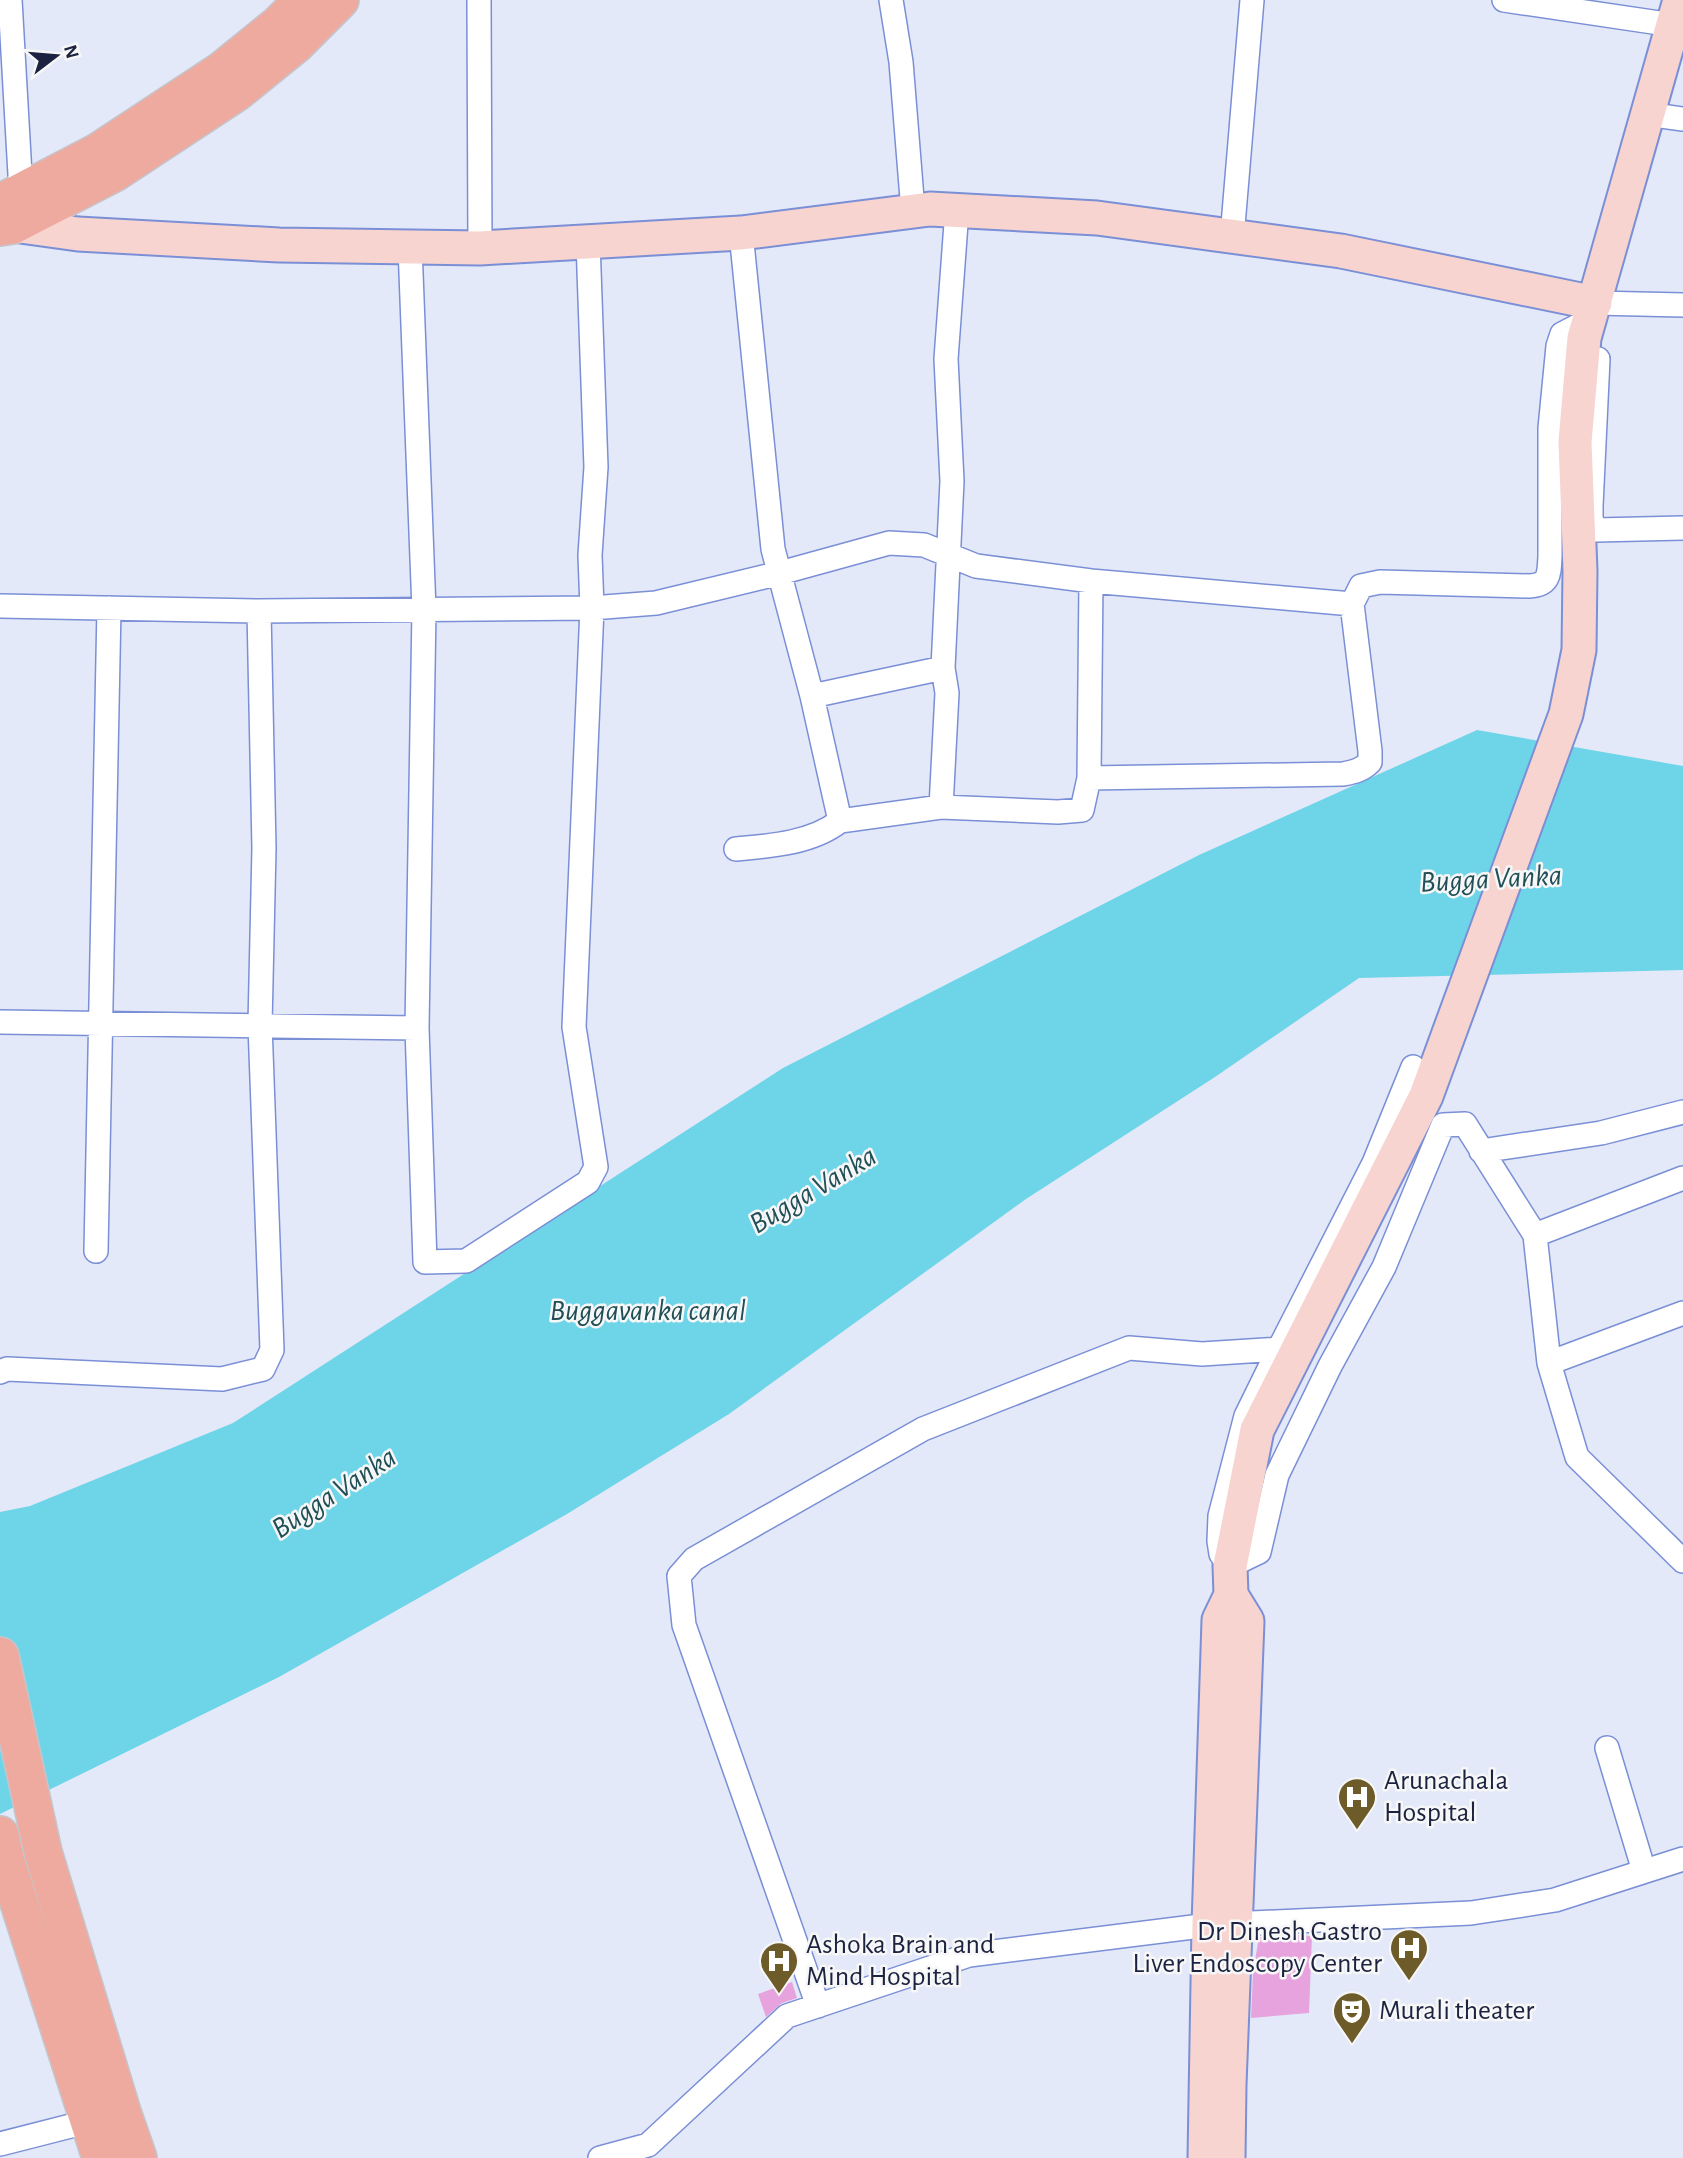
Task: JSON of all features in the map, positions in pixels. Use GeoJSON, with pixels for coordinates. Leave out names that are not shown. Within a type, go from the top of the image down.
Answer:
{"type":"FeatureCollection","features":[{"type":"Feature","properties":{"kind":"main road"},"geometry":{"type":"LineString","coordinates":[[8,211],[221,71],[279,24],[303,0]]}},
{"type":"Feature","properties":{"kind":"main road"},"geometry":{"type":"LineString","coordinates":[[8,211],[114,173],[237,92],[295,45],[340,0]]}},
{"type":"Feature","properties":{"kind":"main road"},"geometry":{"type":"LineString","coordinates":[[1228,2158],[1229,2085],[1222,1925],[1219,1620],[1231,1581],[1257,1430],[1420,1081],[1566,714],[1579,650],[1580,572],[1575,442],[1584,338],[1676,13]]}},
{"type":"Feature","properties":{"kind":"main road"},"geometry":{"type":"LineString","coordinates":[[8,211],[105,235],[279,245],[480,248],[741,233],[930,209],[1097,218],[1341,251],[1592,312]]}},
{"type":"Feature","properties":{"kind":"main road"},"geometry":{"type":"LineString","coordinates":[[0,1656],[106,2117],[102,2158]]}},
{"type":"Feature","properties":{"kind":"main road"},"geometry":{"type":"LineString","coordinates":[[3,1847],[106,2117],[138,2158]]}},
{"type":"Feature","properties":{"kind":"main road"},"geometry":{"type":"LineString","coordinates":[[1205,2158],[1222,1925]]}},
{"type":"Feature","properties":{"kind":"street"},"geometry":{"type":"LineString","coordinates":[[8,211],[10,0]]}},
{"type":"Feature","properties":{"kind":"street"},"geometry":{"type":"LineString","coordinates":[[479,0],[480,248]]}},
{"type":"Feature","properties":{"kind":"street"},"geometry":{"type":"LineString","coordinates":[[891,0],[901,62],[913,211]]}},
{"type":"Feature","properties":{"kind":"street"},"geometry":{"type":"LineString","coordinates":[[1232,237],[1252,0]]}},
{"type":"Feature","properties":{"kind":"street"},"geometry":{"type":"LineString","coordinates":[[1504,0],[1676,13]]}},
{"type":"Feature","properties":{"kind":"street"},"geometry":{"type":"LineString","coordinates":[[1647,114],[1683,119]]}},
{"type":"Feature","properties":{"kind":"street"},"geometry":{"type":"LineString","coordinates":[[941,807],[947,693],[943,668],[952,481],[946,359],[957,210]]}},
{"type":"Feature","properties":{"kind":"street"},"geometry":{"type":"LineString","coordinates":[[741,233],[773,549],[812,696],[840,821]]}},
{"type":"Feature","properties":{"kind":"street"},"geometry":{"type":"LineString","coordinates":[[410,247],[424,610],[417,1028],[425,1262],[466,1261],[588,1182],[596,1167],[574,1027],[592,608],[590,555],[596,467],[588,242]]}},
{"type":"Feature","properties":{"kind":"street"},"geometry":{"type":"LineString","coordinates":[[1089,778],[1343,774],[1365,767],[1370,762],[1370,751],[1352,604],[1361,586],[1380,582],[1539,586],[1545,581],[1549,573],[1550,556],[1550,428],[1558,346],[1562,334],[1592,312],[1683,305]]}},
{"type":"Feature","properties":{"kind":"street"},"geometry":{"type":"LineString","coordinates":[[1592,312],[1598,349],[1591,519],[1596,530],[1601,531],[1683,528]]}},
{"type":"Feature","properties":{"kind":"street"},"geometry":{"type":"LineString","coordinates":[[0,606],[259,611],[592,608],[656,603],[889,543],[924,545],[976,566],[1091,581],[1352,604]]}},
{"type":"Feature","properties":{"kind":"street"},"geometry":{"type":"LineString","coordinates":[[736,849],[778,845],[828,830],[840,821],[941,807],[1058,812],[1082,810],[1089,778],[1091,581]]}},
{"type":"Feature","properties":{"kind":"street"},"geometry":{"type":"LineString","coordinates":[[96,1251],[108,608]]}},
{"type":"Feature","properties":{"kind":"street"},"geometry":{"type":"LineString","coordinates":[[0,1372],[6,1368],[222,1379],[263,1369],[272,1350],[260,1025],[264,848],[259,611]]}},
{"type":"Feature","properties":{"kind":"street"},"geometry":{"type":"LineString","coordinates":[[812,696],[943,668]]}},
{"type":"Feature","properties":{"kind":"street"},"geometry":{"type":"LineString","coordinates":[[0,1022],[417,1028]]}},
{"type":"Feature","properties":{"kind":"street"},"geometry":{"type":"LineString","coordinates":[[1420,1081],[1374,1163],[1246,1416],[1220,1516],[1221,1554],[1231,1581],[1259,1552],[1277,1475],[1330,1366],[1384,1267],[1443,1125],[1465,1124],[1535,1235],[1549,1363],[1577,1457],[1683,1561]]}},
{"type":"Feature","properties":{"kind":"street"},"geometry":{"type":"LineString","coordinates":[[1481,1151],[1601,1133],[1683,1112]]}},
{"type":"Feature","properties":{"kind":"street"},"geometry":{"type":"LineString","coordinates":[[1535,1235],[1683,1178]]}},
{"type":"Feature","properties":{"kind":"street"},"geometry":{"type":"LineString","coordinates":[[1549,1363],[1683,1313]]}},
{"type":"Feature","properties":{"kind":"street"},"geometry":{"type":"LineString","coordinates":[[818,2006],[684,1625],[679,1576],[694,1559],[923,1429],[1129,1348],[1202,1354],[1279,1349]]}},
{"type":"Feature","properties":{"kind":"street"},"geometry":{"type":"LineString","coordinates":[[1607,1748],[1644,1871]]}},
{"type":"Feature","properties":{"kind":"street"},"geometry":{"type":"LineString","coordinates":[[606,2157],[648,2145],[787,2016],[969,1955],[1222,1925],[1471,1913],[1555,1900],[1683,1859]]}},
{"type":"Feature","properties":{"kind":"street"},"geometry":{"type":"LineString","coordinates":[[0,2144],[106,2117]]}},
{"type":"Feature","properties":{"kind":"water","name":"Buggavanka canal"},"geometry":{"type":"Polygon","coordinates":[[[1477,730],[1683,766],[1683,970],[1359,978],[1215,1077],[1026,1199],[729,1414],[567,1514],[279,1677],[0,1814],[0,1512],[30,1506],[233,1423],[783,1068],[1199,855],[1477,730]]]}},
{"type":"Feature","properties":{"kind":"building"},"geometry":{"type":"Polygon","coordinates":[[[1312,1936],[1309,2013],[1251,2018],[1253,1972],[1259,1937],[1312,1936]]]}},
{"type":"Feature","properties":{"kind":"building"},"geometry":{"type":"Polygon","coordinates":[[[792,1982],[797,1998],[782,2003],[766,2017],[758,1994],[792,1982]]]}},
{"type":"Feature","properties":{"kind":"place","name":"Arunachala Hospital"},"geometry":{"type":"Point","coordinates":[1357,1831]}},
{"type":"Feature","properties":{"kind":"place","name":"Dr Dinesh Gastro Liver Endoscopy Center"},"geometry":{"type":"Point","coordinates":[1409,1982]}},
{"type":"Feature","properties":{"kind":"place","name":"Ashoka Brain and Mind Hospital"},"geometry":{"type":"Point","coordinates":[779,1995]}},
{"type":"Feature","properties":{"kind":"place","name":"Murali theater"},"geometry":{"type":"Point","coordinates":[1352,2045]}},
{"type":"Feature","properties":{"kind":"water label","name":"Bugga Vanka"},"geometry":{"type":"Point","coordinates":[1491,879]}},
{"type":"Feature","properties":{"kind":"water label","name":"Bugga Vanka"},"geometry":{"type":"Point","coordinates":[813,1190]}},
{"type":"Feature","properties":{"kind":"water label","name":"Bugga Vanka"},"geometry":{"type":"Point","coordinates":[334,1493]}}]}
